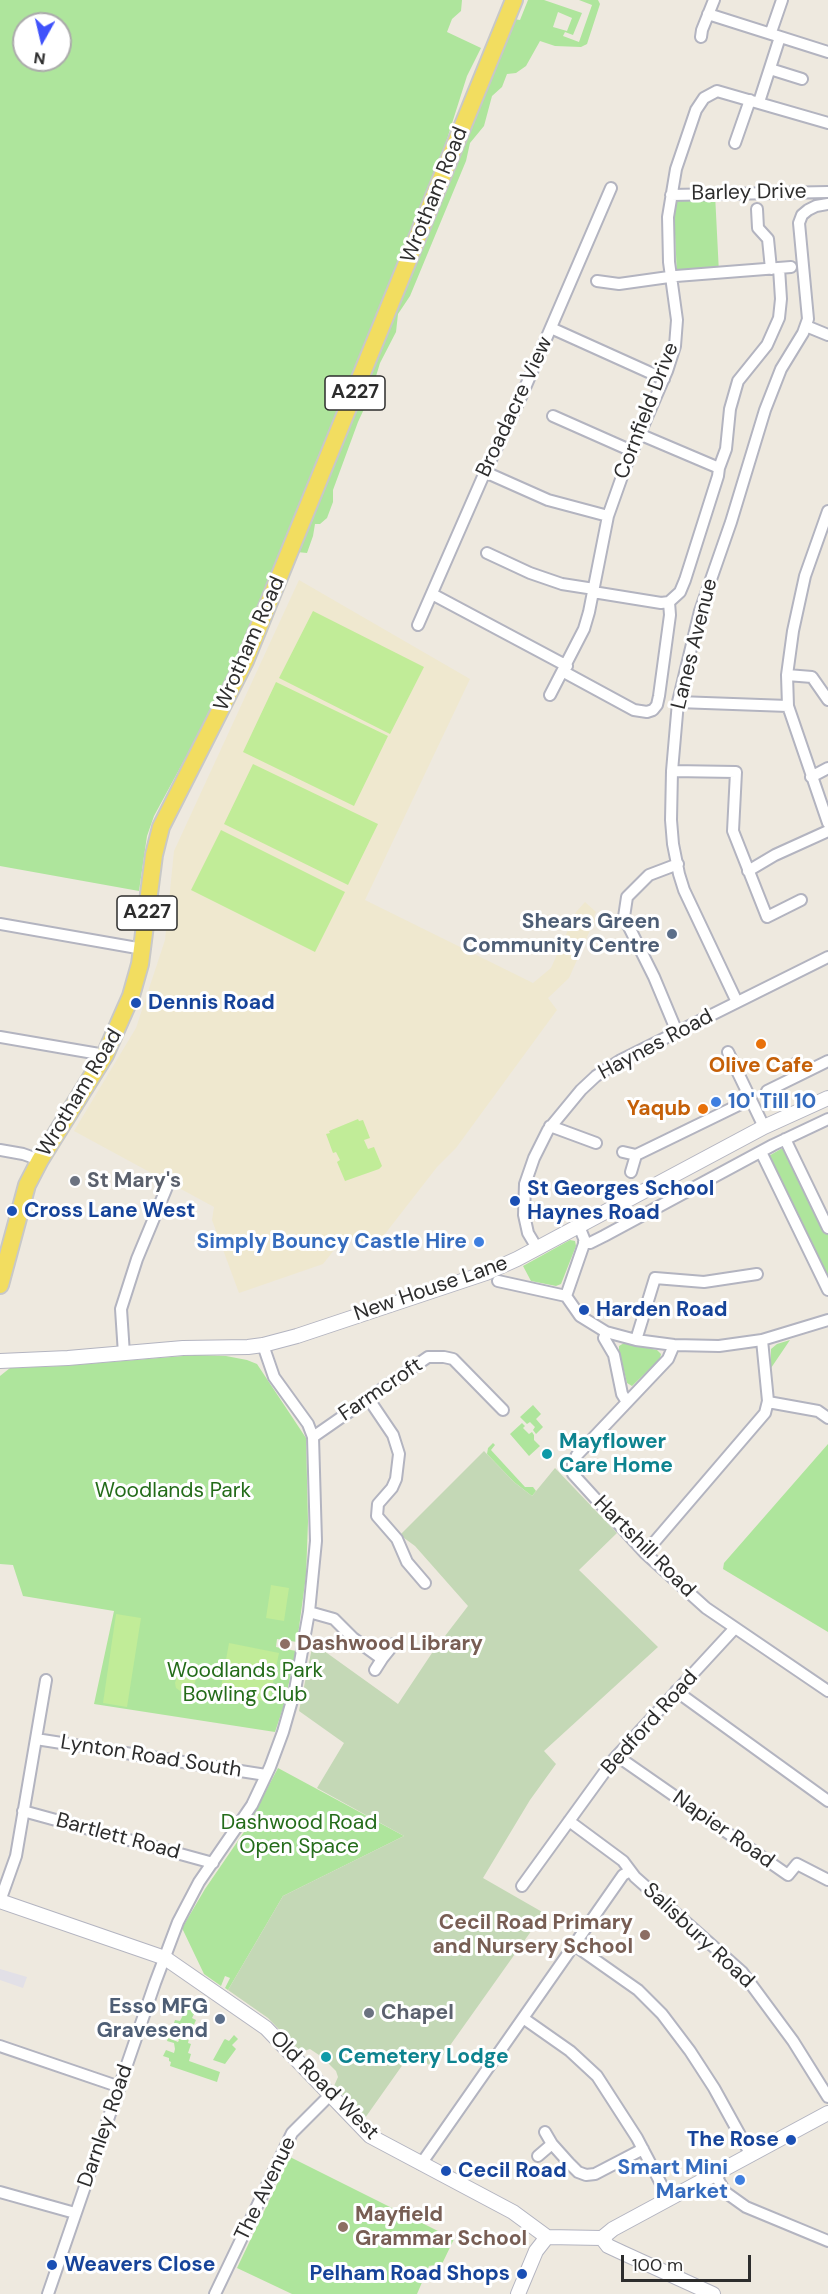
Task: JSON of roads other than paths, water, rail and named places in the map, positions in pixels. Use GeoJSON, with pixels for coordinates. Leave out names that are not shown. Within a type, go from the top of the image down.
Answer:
{"type":"FeatureCollection","features":[{"type":"Feature","properties":{"kind":"main road","name":"Wrotham Road"},"geometry":{"type":"LineString","coordinates":[[0,1285],[27,1185],[105,1055],[131,996],[143,949],[152,868],[160,831],[245,661],[514,0]]}},
{"type":"Feature","properties":{"kind":"street"},"geometry":{"type":"LineString","coordinates":[[701,38],[714,0]]}},
{"type":"Feature","properties":{"kind":"street"},"geometry":{"type":"LineString","coordinates":[[735,143],[770,69],[782,0]]}},
{"type":"Feature","properties":{"kind":"street"},"geometry":{"type":"LineString","coordinates":[[708,14],[828,52]]}},
{"type":"Feature","properties":{"kind":"street"},"geometry":{"type":"LineString","coordinates":[[770,69],[801,79]]}},
{"type":"Feature","properties":{"kind":"street","name":"Cornfield Drive"},"geometry":{"type":"LineString","coordinates":[[550,695],[584,629],[608,516],[632,451],[673,355],[677,333],[668,227],[671,195],[678,162],[696,110],[704,98],[717,91],[828,123]]}},
{"type":"Feature","properties":{"kind":"street","name":"Broadacre View"},"geometry":{"type":"LineString","coordinates":[[418,625],[611,188]]}},
{"type":"Feature","properties":{"kind":"street","name":"Barley Drive"},"geometry":{"type":"LineString","coordinates":[[671,195],[828,192]]}},
{"type":"Feature","properties":{"kind":"street"},"geometry":{"type":"LineString","coordinates":[[828,204],[814,206],[807,211],[799,225],[808,315],[806,326],[828,335]]}},
{"type":"Feature","properties":{"kind":"street"},"geometry":{"type":"LineString","coordinates":[[487,553],[530,573],[593,591],[661,603],[669,602],[680,592],[726,449],[730,409],[738,381],[767,345],[779,318],[781,299],[775,268],[768,238],[758,228],[757,209]]}},
{"type":"Feature","properties":{"kind":"street"},"geometry":{"type":"LineString","coordinates":[[597,280],[619,284],[792,267]]}},
{"type":"Feature","properties":{"kind":"street","name":"Lanes Avenue"},"geometry":{"type":"LineString","coordinates":[[737,1002],[688,898],[679,874],[673,844],[672,771],[678,702],[700,611],[731,522],[765,410],[781,369],[806,326]]}},
{"type":"Feature","properties":{"kind":"street"},"geometry":{"type":"LineString","coordinates":[[551,328],[664,379]]}},
{"type":"Feature","properties":{"kind":"street"},"geometry":{"type":"LineString","coordinates":[[553,416],[632,451]]}},
{"type":"Feature","properties":{"kind":"street"},"geometry":{"type":"LineString","coordinates":[[639,434],[718,468]]}},
{"type":"Feature","properties":{"kind":"street"},"geometry":{"type":"LineString","coordinates":[[485,472],[548,500],[608,516]]}},
{"type":"Feature","properties":{"kind":"street"},"geometry":{"type":"LineString","coordinates":[[828,511],[805,576],[793,631],[787,675],[788,706],[828,823]]}},
{"type":"Feature","properties":{"kind":"street"},"geometry":{"type":"LineString","coordinates":[[432,594],[634,710],[647,712],[653,710],[657,705],[659,696],[670,615],[669,602]]}},
{"type":"Feature","properties":{"kind":"street"},"geometry":{"type":"LineString","coordinates":[[787,675],[812,677],[828,700]]}},
{"type":"Feature","properties":{"kind":"street"},"geometry":{"type":"LineString","coordinates":[[678,702],[788,706]]}},
{"type":"Feature","properties":{"kind":"street"},"geometry":{"type":"LineString","coordinates":[[811,777],[828,768]]}},
{"type":"Feature","properties":{"kind":"street"},"geometry":{"type":"LineString","coordinates":[[672,771],[736,772],[733,831],[767,917],[801,900]]}},
{"type":"Feature","properties":{"kind":"street"},"geometry":{"type":"LineString","coordinates":[[748,871],[775,855],[828,831]]}},
{"type":"Feature","properties":{"kind":"street"},"geometry":{"type":"LineString","coordinates":[[677,1032],[654,977],[624,917],[627,897],[649,875],[678,864]]}},
{"type":"Feature","properties":{"kind":"street"},"geometry":{"type":"LineString","coordinates":[[0,924],[143,949]]}},
{"type":"Feature","properties":{"kind":"street","name":"Haynes Road"},"geometry":{"type":"LineString","coordinates":[[537,1248],[528,1233],[524,1218],[523,1190],[534,1158],[550,1126],[572,1099],[596,1076],[621,1060],[828,957]]}},
{"type":"Feature","properties":{"kind":"street"},"geometry":{"type":"LineString","coordinates":[[0,1037],[105,1055]]}},
{"type":"Feature","properties":{"kind":"street"},"geometry":{"type":"LineString","coordinates":[[728,1052],[764,1127]]}},
{"type":"Feature","properties":{"kind":"street"},"geometry":{"type":"LineString","coordinates":[[767,1091],[828,1061]]}},
{"type":"Feature","properties":{"kind":"street"},"geometry":{"type":"LineString","coordinates":[[795,1063],[801,1074]]}},
{"type":"Feature","properties":{"kind":"street","name":"New House Lane"},"geometry":{"type":"LineString","coordinates":[[0,1361],[124,1354],[183,1348],[263,1345],[486,1273],[764,1127],[828,1098]]}},
{"type":"Feature","properties":{"kind":"street"},"geometry":{"type":"LineString","coordinates":[[623,1152],[636,1155],[751,1099]]}},
{"type":"Feature","properties":{"kind":"street"},"geometry":{"type":"LineString","coordinates":[[584,1242],[589,1243],[604,1236],[785,1139],[828,1119]]}},
{"type":"Feature","properties":{"kind":"street"},"geometry":{"type":"LineString","coordinates":[[550,1126],[596,1143]]}},
{"type":"Feature","properties":{"kind":"street"},"geometry":{"type":"LineString","coordinates":[[785,1139],[828,1228]]}},
{"type":"Feature","properties":{"kind":"street"},"geometry":{"type":"LineString","coordinates":[[0,1150],[40,1160]]}},
{"type":"Feature","properties":{"kind":"street"},"geometry":{"type":"LineString","coordinates":[[761,1152],[828,1290]]}},
{"type":"Feature","properties":{"kind":"street"},"geometry":{"type":"LineString","coordinates":[[631,1172],[636,1155]]}},
{"type":"Feature","properties":{"kind":"street"},"geometry":{"type":"LineString","coordinates":[[124,1354],[121,1310],[137,1260],[169,1182]]}},
{"type":"Feature","properties":{"kind":"street"},"geometry":{"type":"LineString","coordinates":[[579,1226],[584,1235],[584,1242],[566,1296],[580,1316],[606,1332],[636,1340],[674,1345],[719,1346],[762,1340],[828,1320]]}},
{"type":"Feature","properties":{"kind":"street"},"geometry":{"type":"LineString","coordinates":[[636,1340],[655,1278],[704,1282],[757,1274]]}},
{"type":"Feature","properties":{"kind":"street","name":"New House Lane"},"geometry":{"type":"LineString","coordinates":[[498,1281],[566,1296]]}},
{"type":"Feature","properties":{"kind":"street"},"geometry":{"type":"LineString","coordinates":[[606,1332],[604,1338],[616,1359],[622,1394],[627,1402]]}},
{"type":"Feature","properties":{"kind":"street"},"geometry":{"type":"LineString","coordinates":[[645,1553],[767,1410],[762,1340]]}},
{"type":"Feature","properties":{"kind":"street"},"geometry":{"type":"LineString","coordinates":[[263,1345],[274,1377],[308,1424],[313,1437]]}},
{"type":"Feature","properties":{"kind":"street","name":"Hartshill Road"},"geometry":{"type":"LineString","coordinates":[[674,1345],[668,1359],[577,1455],[573,1470],[576,1480],[645,1553],[706,1608],[828,1691]]}},
{"type":"Feature","properties":{"kind":"street","name":"Farmcroft"},"geometry":{"type":"LineString","coordinates":[[313,1437],[428,1357],[453,1359],[503,1410]]}},
{"type":"Feature","properties":{"kind":"street"},"geometry":{"type":"LineString","coordinates":[[368,1398],[393,1435],[399,1454],[398,1476],[392,1488],[378,1504],[377,1516],[397,1539],[406,1562],[424,1583]]}},
{"type":"Feature","properties":{"kind":"street"},"geometry":{"type":"LineString","coordinates":[[768,1402],[818,1411],[828,1418]]}},
{"type":"Feature","properties":{"kind":"street","name":"Darnley Road"},"geometry":{"type":"LineString","coordinates":[[48,2294],[185,1905],[245,1815],[266,1775],[283,1732],[295,1690],[309,1612],[316,1541],[313,1437]]}},
{"type":"Feature","properties":{"kind":"street"},"geometry":{"type":"LineString","coordinates":[[309,1612],[334,1619],[353,1638],[382,1659]]}},
{"type":"Feature","properties":{"kind":"street","name":"Bedford Road"},"geometry":{"type":"LineString","coordinates":[[522,1886],[617,1756],[735,1628]]}},
{"type":"Feature","properties":{"kind":"street"},"geometry":{"type":"LineString","coordinates":[[375,1670],[394,1644]]}},
{"type":"Feature","properties":{"kind":"street","name":"Lynton Road South"},"geometry":{"type":"LineString","coordinates":[[0,1901],[16,1856],[46,1680]]}},
{"type":"Feature","properties":{"kind":"street"},"geometry":{"type":"LineString","coordinates":[[676,1691],[828,1801]]}},
{"type":"Feature","properties":{"kind":"street","name":"Lynton Road South"},"geometry":{"type":"LineString","coordinates":[[36,1739],[266,1775]]}},
{"type":"Feature","properties":{"kind":"street","name":"Napier Road"},"geometry":{"type":"LineString","coordinates":[[617,1756],[788,1875],[798,1864],[828,1880]]}},
{"type":"Feature","properties":{"kind":"street","name":"Bartlett Road"},"geometry":{"type":"LineString","coordinates":[[23,1811],[213,1863]]}},
{"type":"Feature","properties":{"kind":"street","name":"Salisbury Road"},"geometry":{"type":"LineString","coordinates":[[569,1821],[620,1859],[630,1871],[747,1979],[793,2041],[828,2097]]}},
{"type":"Feature","properties":{"kind":"street"},"geometry":{"type":"LineString","coordinates":[[420,2164],[623,1875],[630,1871]]}},
{"type":"Feature","properties":{"kind":"street","name":"Old Road West"},"geometry":{"type":"LineString","coordinates":[[0,1901],[165,1958],[263,2025],[370,2136],[513,2211],[547,2237]]}},
{"type":"Feature","properties":{"kind":"street"},"geometry":{"type":"LineString","coordinates":[[574,1945],[630,1984],[662,2014],[684,2042],[714,2088],[751,2154]]}},
{"type":"Feature","properties":{"kind":"street"},"geometry":{"type":"LineString","coordinates":[[523,2018],[570,2051],[592,2070],[608,2090],[669,2199]]}},
{"type":"Feature","properties":{"kind":"street"},"geometry":{"type":"LineString","coordinates":[[0,2046],[120,2087]]}},
{"type":"Feature","properties":{"kind":"street","name":"The Avenue"},"geometry":{"type":"LineString","coordinates":[[215,2294],[292,2133],[330,2095]]}},
{"type":"Feature","properties":{"kind":"street"},"geometry":{"type":"LineString","coordinates":[[519,2294],[536,2251],[547,2237],[602,2238],[613,2229],[828,2113]]}},
{"type":"Feature","properties":{"kind":"street"},"geometry":{"type":"LineString","coordinates":[[545,2132],[552,2144],[578,2172],[589,2175],[643,2149]]}},
{"type":"Feature","properties":{"kind":"street"},"geometry":{"type":"LineString","coordinates":[[538,2156],[552,2144]]}},
{"type":"Feature","properties":{"kind":"street"},"geometry":{"type":"LineString","coordinates":[[715,2174],[727,2193],[746,2207],[828,2241]]}},
{"type":"Feature","properties":{"kind":"street"},"geometry":{"type":"LineString","coordinates":[[0,2192],[75,2213]]}},
{"type":"Feature","properties":{"kind":"street"},"geometry":{"type":"LineString","coordinates":[[602,2238],[608,2246],[713,2294]]}},
{"type":"Feature","properties":{"kind":"place","name":"Shears Green Community Centre"},"geometry":{"type":"Point","coordinates":[672,934]}},
{"type":"Feature","properties":{"kind":"place","name":"Dennis Road"},"geometry":{"type":"Point","coordinates":[136,1003]}},
{"type":"Feature","properties":{"kind":"place","name":"Olive Cafe"},"geometry":{"type":"Point","coordinates":[761,1044]}},
{"type":"Feature","properties":{"kind":"place","name":"10' Till 10"},"geometry":{"type":"Point","coordinates":[716,1102]}},
{"type":"Feature","properties":{"kind":"place","name":"Yaqub"},"geometry":{"type":"Point","coordinates":[703,1109]}},
{"type":"Feature","properties":{"kind":"place","name":"St Mary's"},"geometry":{"type":"Point","coordinates":[75,1181]}},
{"type":"Feature","properties":{"kind":"place","name":"St Georges School Haynes Road"},"geometry":{"type":"Point","coordinates":[515,1201]}},
{"type":"Feature","properties":{"kind":"place","name":"Cross Lane West"},"geometry":{"type":"Point","coordinates":[12,1211]}},
{"type":"Feature","properties":{"kind":"place","name":"Simply Bouncy Castle Hire"},"geometry":{"type":"Point","coordinates":[479,1242]}},
{"type":"Feature","properties":{"kind":"place","name":"Harden Road"},"geometry":{"type":"Point","coordinates":[584,1310]}},
{"type":"Feature","properties":{"kind":"place","name":"Mayflower Care Home"},"geometry":{"type":"Point","coordinates":[547,1454]}},
{"type":"Feature","properties":{"kind":"place","name":"Dashwood Library"},"geometry":{"type":"Point","coordinates":[285,1644]}},
{"type":"Feature","properties":{"kind":"place","name":"Cecil Road Primary and Nursery School"},"geometry":{"type":"Point","coordinates":[645,1935]}},
{"type":"Feature","properties":{"kind":"place","name":"Chapel"},"geometry":{"type":"Point","coordinates":[369,2013]}},
{"type":"Feature","properties":{"kind":"place","name":"Esso MFG Gravesend"},"geometry":{"type":"Point","coordinates":[220,2019]}},
{"type":"Feature","properties":{"kind":"place","name":"Cemetery Lodge"},"geometry":{"type":"Point","coordinates":[326,2057]}},
{"type":"Feature","properties":{"kind":"place","name":"The Rose"},"geometry":{"type":"Point","coordinates":[791,2140]}},
{"type":"Feature","properties":{"kind":"place","name":"Cecil Road"},"geometry":{"type":"Point","coordinates":[446,2171]}},
{"type":"Feature","properties":{"kind":"place","name":"Smart Mini Market"},"geometry":{"type":"Point","coordinates":[740,2180]}},
{"type":"Feature","properties":{"kind":"place","name":"Mayfield Grammar School"},"geometry":{"type":"Point","coordinates":[343,2227]}},
{"type":"Feature","properties":{"kind":"place","name":"Weavers Close"},"geometry":{"type":"Point","coordinates":[52,2265]}},
{"type":"Feature","properties":{"kind":"place","name":"Pelham Road Shops"},"geometry":{"type":"Point","coordinates":[522,2274]}},
{"type":"Feature","properties":{"kind":"park label","name":"Woodlands Park"},"geometry":{"type":"Point","coordinates":[173,1491]}},
{"type":"Feature","properties":{"kind":"park label","name":"Woodlands Park Bowling Club"},"geometry":{"type":"Point","coordinates":[245,1683]}},
{"type":"Feature","properties":{"kind":"park label","name":"Dashwood Road Open Space"},"geometry":{"type":"Point","coordinates":[299,1835]}}]}
